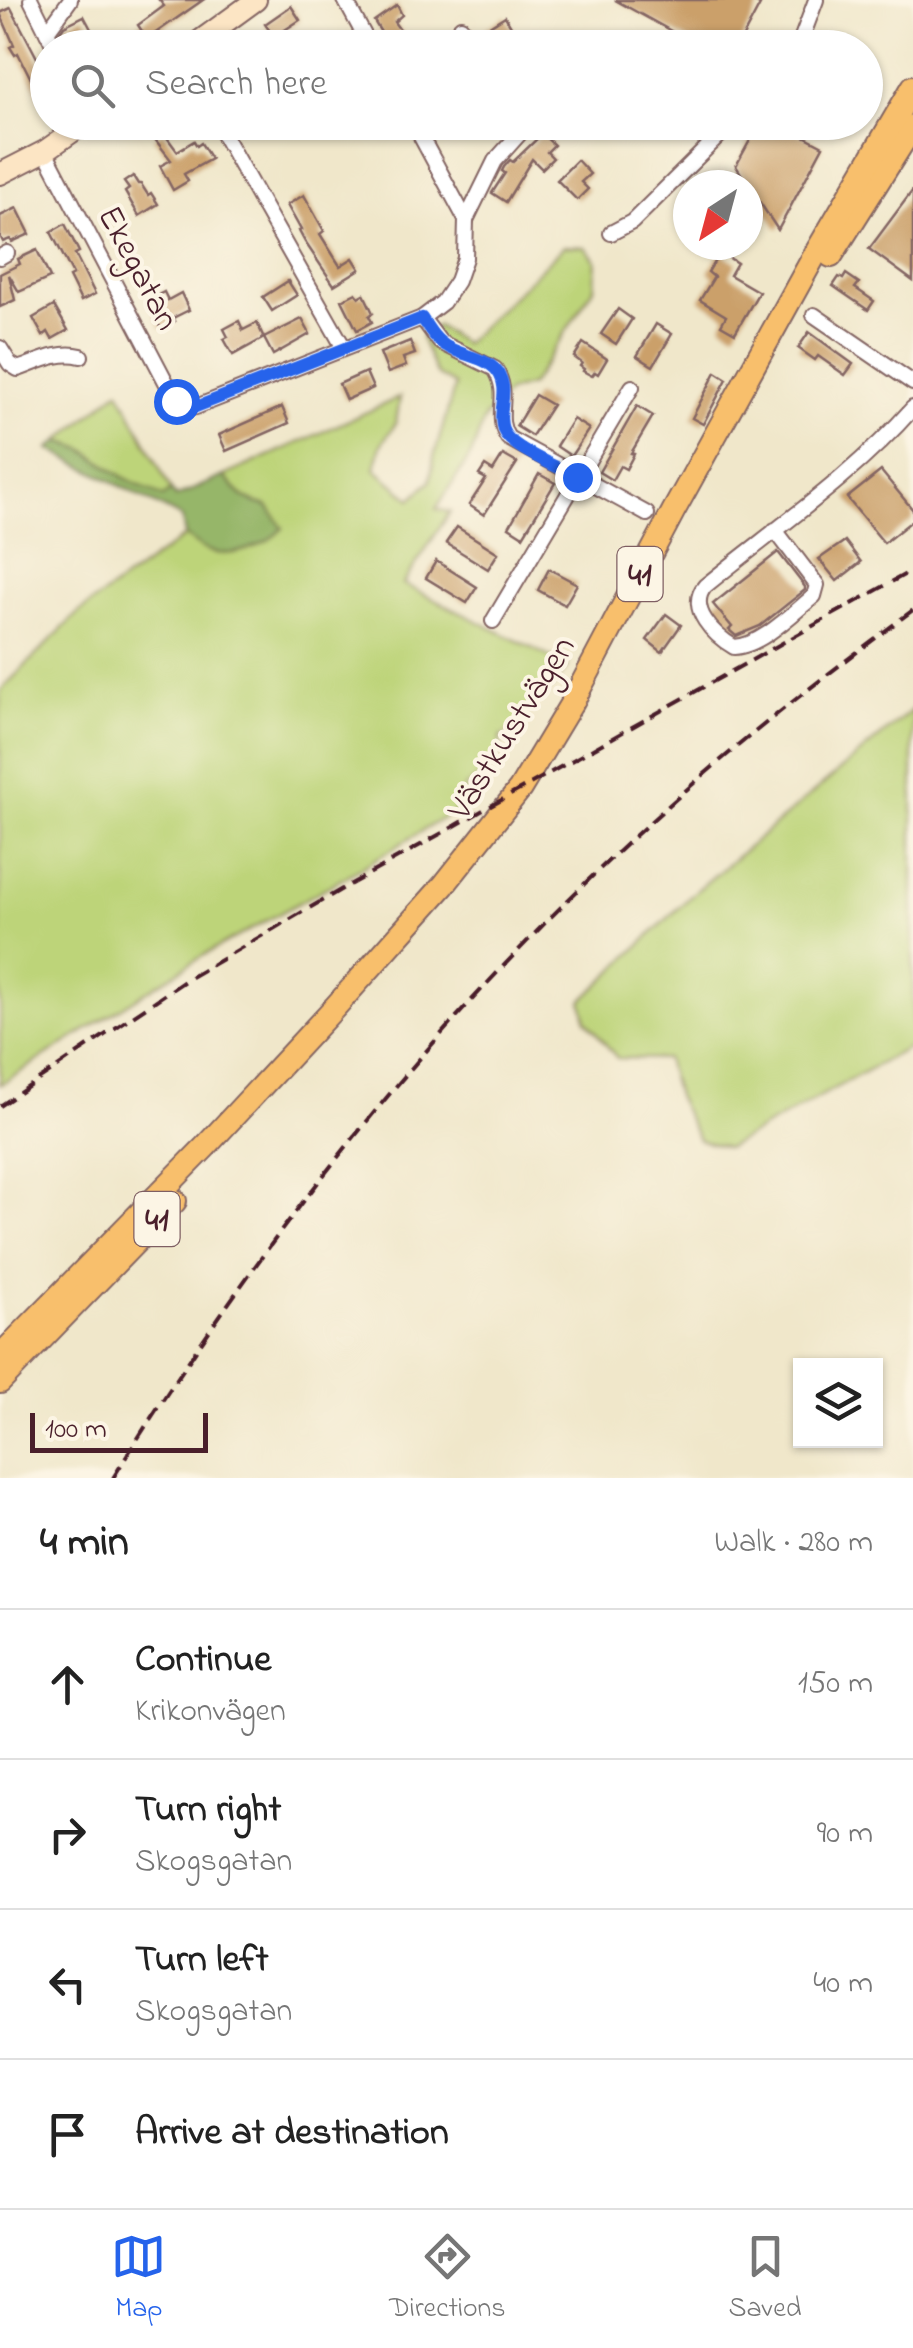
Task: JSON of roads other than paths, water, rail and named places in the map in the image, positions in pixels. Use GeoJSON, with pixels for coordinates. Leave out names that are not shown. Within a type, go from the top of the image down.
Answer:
{"type":"FeatureCollection","features":[{"type":"Feature","properties":{"kind":"main road","name":"Västkustvägen"},"geometry":{"type":"LineString","coordinates":[[883,139],[913,88]]}},
{"type":"Feature","properties":{"kind":"main road","name":"Västkustvägen"},"geometry":{"type":"LineString","coordinates":[[0,1382],[282,1086],[454,894],[522,807],[576,720],[795,317],[913,126]]}},
{"type":"Feature","properties":{"kind":"main road","name":"Västkustvägen"},"geometry":{"type":"LineString","coordinates":[[0,1356],[305,1039],[444,885],[520,789],[883,140]]}},
{"type":"Feature","properties":{"kind":"street"},"geometry":{"type":"LineString","coordinates":[[30,0],[46,30]]}},
{"type":"Feature","properties":{"kind":"street"},"geometry":{"type":"LineString","coordinates":[[48,30],[70,0]]}},
{"type":"Feature","properties":{"kind":"street"},"geometry":{"type":"LineString","coordinates":[[215,30],[256,0]]}},
{"type":"Feature","properties":{"kind":"street"},"geometry":{"type":"LineString","coordinates":[[345,0],[361,30]]}},
{"type":"Feature","properties":{"kind":"street"},"geometry":{"type":"LineString","coordinates":[[805,30],[816,0]]}},
{"type":"Feature","properties":{"kind":"street"},"geometry":{"type":"LineString","coordinates":[[0,174],[61,140]]}},
{"type":"Feature","properties":{"kind":"street"},"geometry":{"type":"LineString","coordinates":[[226,140],[344,348],[422,318],[443,302],[462,270],[466,220],[495,161],[512,140]]}},
{"type":"Feature","properties":{"kind":"street"},"geometry":{"type":"LineString","coordinates":[[424,140],[466,220]]}},
{"type":"Feature","properties":{"kind":"street"},"geometry":{"type":"LineString","coordinates":[[692,170],[718,140]]}},
{"type":"Feature","properties":{"kind":"street","name":"Ekegatan"},"geometry":{"type":"LineString","coordinates":[[45,151],[176,401],[185,409],[344,348]]}},
{"type":"Feature","properties":{"kind":"street"},"geometry":{"type":"LineString","coordinates":[[611,232],[632,222],[673,189]]}},
{"type":"Feature","properties":{"kind":"street"},"geometry":{"type":"LineString","coordinates":[[814,315],[913,383]]}},
{"type":"Feature","properties":{"kind":"street"},"geometry":{"type":"LineString","coordinates":[[422,318],[447,347],[495,369],[504,390],[502,423],[508,438],[647,514]]}},
{"type":"Feature","properties":{"kind":"street"},"geometry":{"type":"LineString","coordinates":[[0,348],[18,369],[53,356],[81,356]]}},
{"type":"Feature","properties":{"kind":"street"},"geometry":{"type":"LineString","coordinates":[[493,621],[632,388]]}},
{"type":"Feature","properties":{"kind":"street"},"geometry":{"type":"LineString","coordinates":[[775,530],[817,591],[760,638],[734,648],[700,612],[698,595],[704,586],[866,456],[913,408]]}},
{"type":"Feature","properties":{"kind":"railway"},"geometry":{"type":"LineString","coordinates":[[0,1106],[186,980],[913,570]]}},
{"type":"Feature","properties":{"kind":"railway"},"geometry":{"type":"LineString","coordinates":[[113,1478],[174,1382],[306,1198],[451,1023],[609,860],[693,784],[774,716],[913,610]]}}]}
